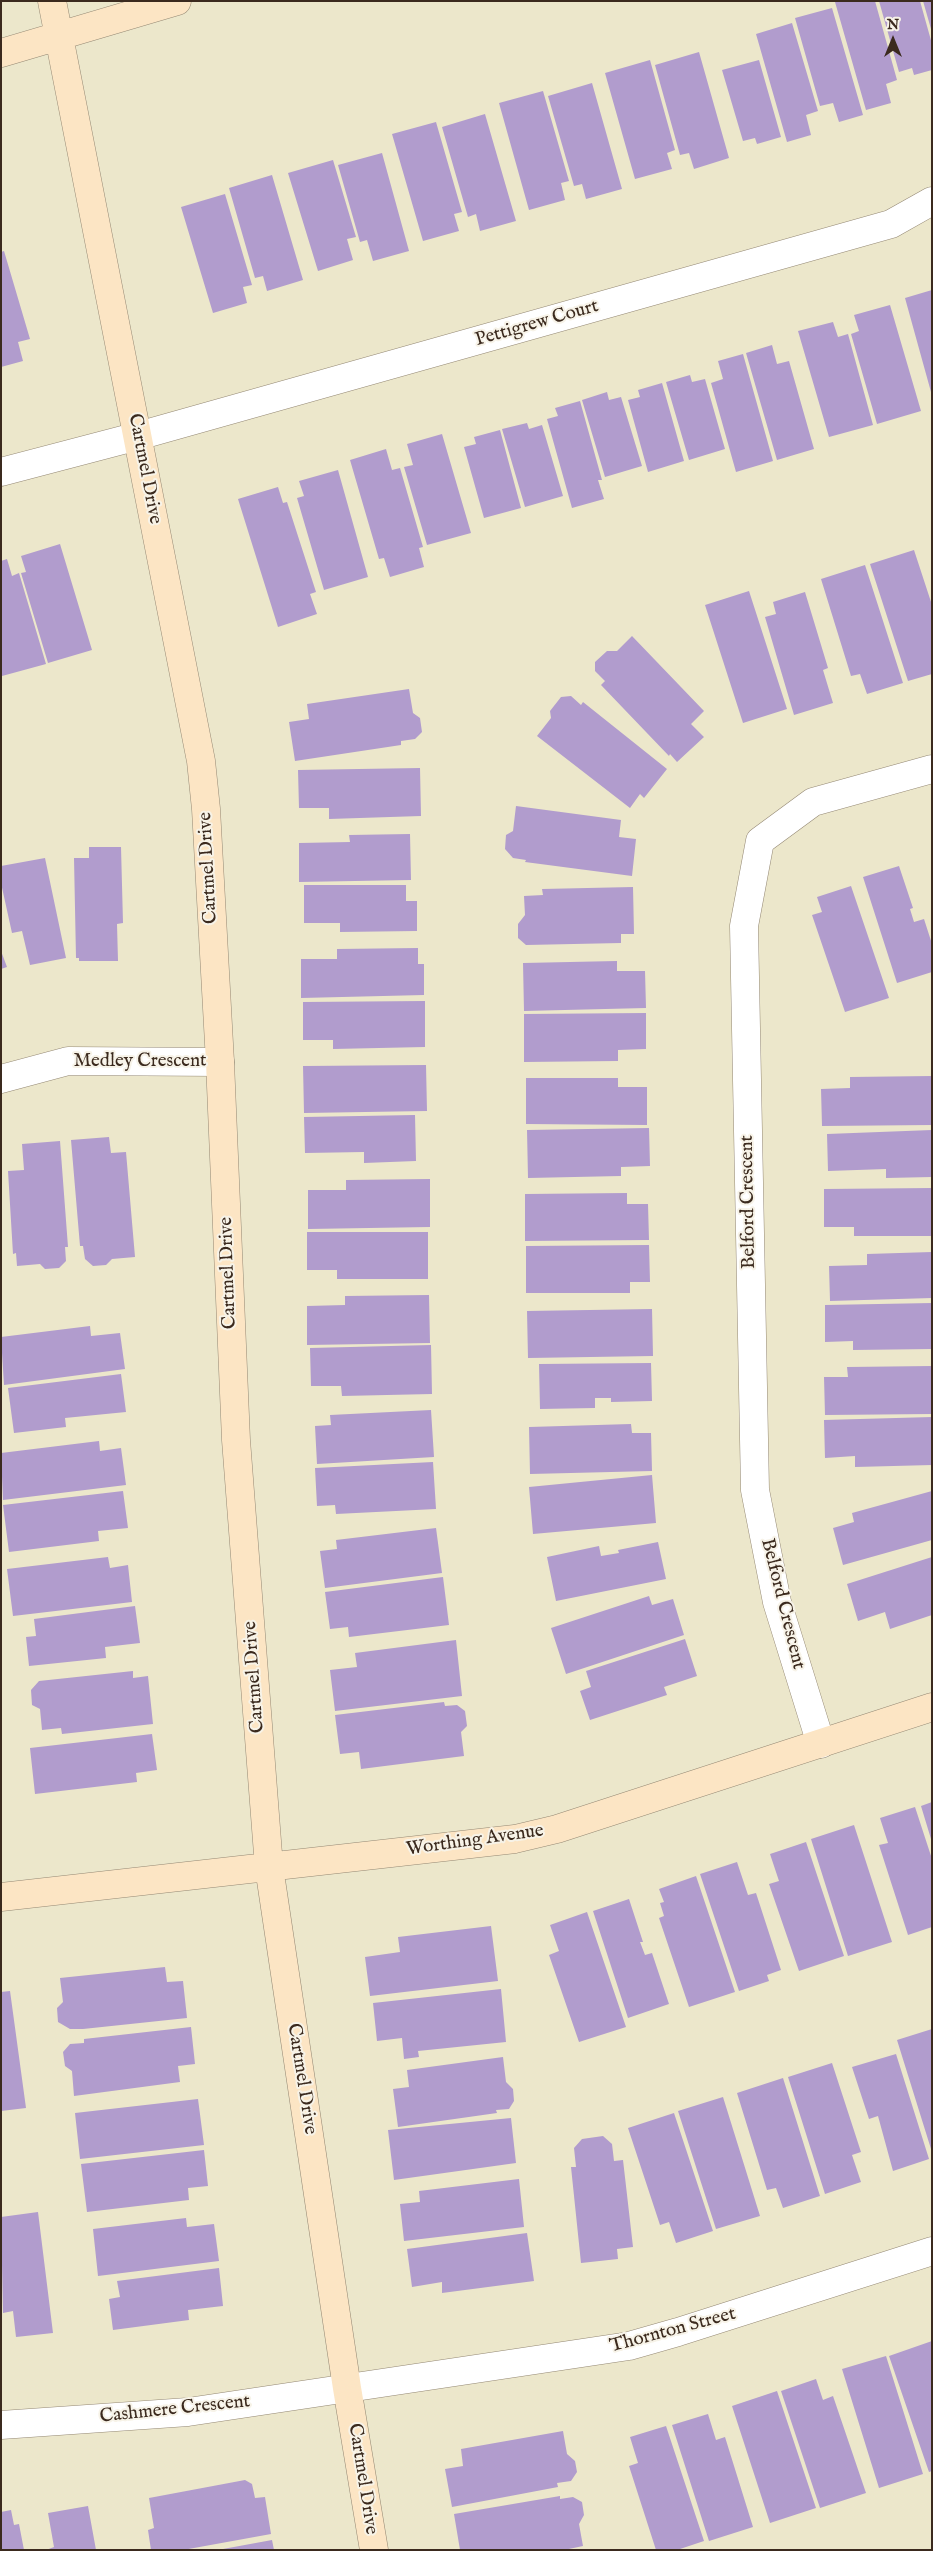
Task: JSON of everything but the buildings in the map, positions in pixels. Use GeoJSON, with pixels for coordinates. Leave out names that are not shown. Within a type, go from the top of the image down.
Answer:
{"type":"FeatureCollection","features":[{"type":"Feature","properties":{"kind":"street","name":"Cartmel Drive"},"geometry":{"type":"LineString","coordinates":[[52,1],[201,761],[206,809],[220,1062],[236,1440],[270,1867],[374,2550]]}},
{"type":"Feature","properties":{"kind":"street"},"geometry":{"type":"LineString","coordinates":[[1,52],[59,37],[177,1]]}},
{"type":"Feature","properties":{"kind":"street","name":"Pettigrew Court"},"geometry":{"type":"LineString","coordinates":[[1,472],[138,436],[891,224],[932,200]]}},
{"type":"Feature","properties":{"kind":"street","name":"Belford Crescent"},"geometry":{"type":"LineString","coordinates":[[821,1744],[777,1602],[755,1490],[744,926],[760,841],[813,802],[932,769]]}},
{"type":"Feature","properties":{"kind":"street","name":"Medley Crescent"},"geometry":{"type":"LineString","coordinates":[[1,1079],[68,1061],[220,1062]]}},
{"type":"Feature","properties":{"kind":"street","name":"Worthing Avenue"},"geometry":{"type":"LineString","coordinates":[[1,1897],[515,1839],[557,1829],[932,1707]]}},
{"type":"Feature","properties":{"kind":"street","name":"Thornton Street"},"geometry":{"type":"LineString","coordinates":[[348,2388],[629,2346],[932,2251]]}},
{"type":"Feature","properties":{"kind":"street","name":"Cashmere Crescent"},"geometry":{"type":"LineString","coordinates":[[1,2425],[188,2412],[348,2388]]}}]}
